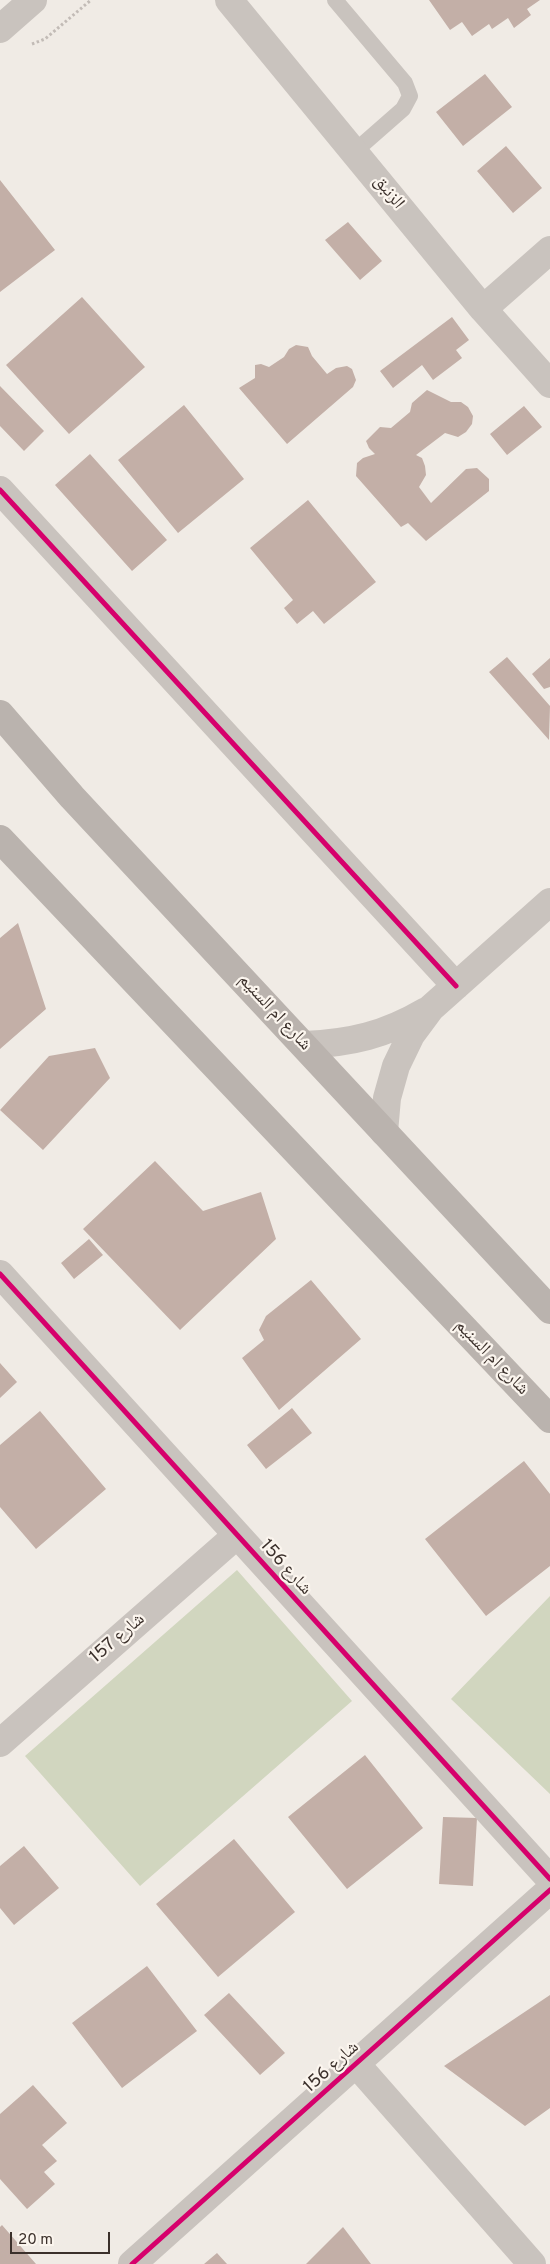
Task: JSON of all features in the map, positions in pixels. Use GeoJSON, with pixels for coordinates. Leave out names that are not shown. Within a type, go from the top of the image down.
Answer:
{"type":"FeatureCollection","features":[{"type":"Feature","properties":{"kind":"main road","name":"شارع ام السنيم"},"geometry":{"type":"LineString","coordinates":[[0,714],[72,797],[550,1310]]}},
{"type":"Feature","properties":{"kind":"main road"},"geometry":{"type":"LineString","coordinates":[[0,740],[72,797]]}},
{"type":"Feature","properties":{"kind":"main road","name":"شارع ام السنيم"},"geometry":{"type":"LineString","coordinates":[[0,839],[550,1419]]}},
{"type":"Feature","properties":{"kind":"street","name":"الزنبق"},"geometry":{"type":"LineString","coordinates":[[229,0],[483,309],[550,384]]}},
{"type":"Feature","properties":{"kind":"street"},"geometry":{"type":"LineString","coordinates":[[0,29],[31,1]]}},
{"type":"Feature","properties":{"kind":"street"},"geometry":{"type":"LineString","coordinates":[[483,309],[550,250]]}},
{"type":"Feature","properties":{"kind":"street"},"geometry":{"type":"LineString","coordinates":[[0,490],[456,986]]}},
{"type":"Feature","properties":{"kind":"street"},"geometry":{"type":"LineString","coordinates":[[304,1045],[338,1044],[370,1037],[402,1025],[431,1008],[550,902]]}},
{"type":"Feature","properties":{"kind":"street"},"geometry":{"type":"LineString","coordinates":[[384,1132],[387,1098],[396,1066],[411,1035],[431,1008]]}},
{"type":"Feature","properties":{"kind":"street","name":"شارع 156"},"geometry":{"type":"LineString","coordinates":[[0,1274],[550,1879]]}},
{"type":"Feature","properties":{"kind":"street","name":"شارع 157"},"geometry":{"type":"LineString","coordinates":[[0,1743],[237,1535]]}},
{"type":"Feature","properties":{"kind":"street","name":"شارع 156"},"geometry":{"type":"LineString","coordinates":[[132,2264],[357,2065],[550,1890]]}},
{"type":"Feature","properties":{"kind":"street","name":"شارع 156"},"geometry":{"type":"LineString","coordinates":[[357,2065],[532,2264]]}},
{"type":"Feature","properties":{"kind":"lane"},"geometry":{"type":"LineString","coordinates":[[335,0],[405,83],[410,96],[403,109],[354,152]]}},
{"type":"Feature","properties":{"kind":"green space"},"geometry":{"type":"Polygon","coordinates":[[[237,1570],[352,1701],[140,1886],[25,1756],[237,1570]]]}},
{"type":"Feature","properties":{"kind":"green space"},"geometry":{"type":"Polygon","coordinates":[[[550,1596],[550,1794],[451,1699],[550,1596]]]}},
{"type":"Feature","properties":{"kind":"building"},"geometry":{"type":"Polygon","coordinates":[[[429,0],[540,0],[527,9],[531,15],[514,28],[508,18],[492,29],[489,24],[472,36],[462,22],[450,30],[429,0]]]}},
{"type":"Feature","properties":{"kind":"building"},"geometry":{"type":"Polygon","coordinates":[[[485,74],[512,107],[463,146],[436,112],[485,74]]]}},
{"type":"Feature","properties":{"kind":"building"},"geometry":{"type":"Polygon","coordinates":[[[506,146],[542,188],[513,213],[477,171],[506,146]]]}},
{"type":"Feature","properties":{"kind":"building"},"geometry":{"type":"Polygon","coordinates":[[[0,180],[55,250],[0,292],[0,180]]]}},
{"type":"Feature","properties":{"kind":"building"},"geometry":{"type":"Polygon","coordinates":[[[348,222],[382,261],[360,280],[325,240],[348,222]]]}},
{"type":"Feature","properties":{"kind":"building"},"geometry":{"type":"Polygon","coordinates":[[[82,297],[145,367],[69,434],[6,365],[82,297]]]}},
{"type":"Feature","properties":{"kind":"building"},"geometry":{"type":"Polygon","coordinates":[[[452,317],[469,340],[456,350],[462,358],[433,380],[422,365],[393,388],[380,371],[452,317]]]}},
{"type":"Feature","properties":{"kind":"building"},"geometry":{"type":"Polygon","coordinates":[[[296,345],[308,347],[312,356],[327,374],[336,368],[347,366],[352,369],[356,380],[353,387],[287,444],[239,388],[255,378],[255,365],[261,364],[269,367],[284,357],[289,349],[296,345]]]}},
{"type":"Feature","properties":{"kind":"building"},"geometry":{"type":"Polygon","coordinates":[[[0,386],[44,431],[24,451],[0,426],[0,386]]]}},
{"type":"Feature","properties":{"kind":"building"},"geometry":{"type":"Polygon","coordinates":[[[427,390],[451,402],[461,402],[468,407],[473,416],[472,424],[466,432],[458,437],[445,433],[416,455],[422,458],[426,475],[419,487],[431,503],[466,469],[477,468],[489,479],[489,491],[426,541],[408,523],[401,527],[356,476],[357,463],[363,458],[375,454],[369,448],[366,441],[380,427],[391,428],[410,412],[412,403],[427,390]]]}},
{"type":"Feature","properties":{"kind":"building"},"geometry":{"type":"Polygon","coordinates":[[[184,405],[244,479],[178,533],[118,460],[184,405]]]}},
{"type":"Feature","properties":{"kind":"building"},"geometry":{"type":"Polygon","coordinates":[[[524,406],[542,427],[507,455],[490,434],[524,406]]]}},
{"type":"Feature","properties":{"kind":"building"},"geometry":{"type":"Polygon","coordinates":[[[90,454],[167,540],[132,571],[55,485],[90,454]]]}},
{"type":"Feature","properties":{"kind":"building"},"geometry":{"type":"Polygon","coordinates":[[[308,500],[376,582],[324,624],[313,611],[297,624],[284,608],[293,600],[250,548],[308,500]]]}},
{"type":"Feature","properties":{"kind":"building"},"geometry":{"type":"Polygon","coordinates":[[[507,657],[550,706],[549,740],[489,672],[507,657]]]}},
{"type":"Feature","properties":{"kind":"building"},"geometry":{"type":"Polygon","coordinates":[[[550,658],[550,687],[544,689],[532,674],[550,658]]]}},
{"type":"Feature","properties":{"kind":"building"},"geometry":{"type":"Polygon","coordinates":[[[18,923],[46,1009],[0,1049],[0,938],[18,923]]]}},
{"type":"Feature","properties":{"kind":"building"},"geometry":{"type":"Polygon","coordinates":[[[95,1048],[110,1078],[43,1150],[0,1110],[49,1056],[95,1048]]]}},
{"type":"Feature","properties":{"kind":"building"},"geometry":{"type":"Polygon","coordinates":[[[155,1161],[203,1211],[261,1192],[276,1239],[180,1330],[83,1229],[155,1161]]]}},
{"type":"Feature","properties":{"kind":"building"},"geometry":{"type":"Polygon","coordinates":[[[89,1239],[103,1255],[74,1279],[61,1263],[89,1239]]]}},
{"type":"Feature","properties":{"kind":"building"},"geometry":{"type":"Polygon","coordinates":[[[311,1280],[361,1339],[279,1410],[242,1358],[264,1340],[259,1330],[266,1316],[311,1280]]]}},
{"type":"Feature","properties":{"kind":"building"},"geometry":{"type":"Polygon","coordinates":[[[0,1363],[17,1382],[0,1398],[0,1363]]]}},
{"type":"Feature","properties":{"kind":"building"},"geometry":{"type":"Polygon","coordinates":[[[292,1408],[312,1433],[266,1469],[247,1445],[292,1408]]]}},
{"type":"Feature","properties":{"kind":"building"},"geometry":{"type":"Polygon","coordinates":[[[40,1411],[106,1489],[36,1549],[0,1507],[0,1445],[40,1411]]]}},
{"type":"Feature","properties":{"kind":"building"},"geometry":{"type":"Polygon","coordinates":[[[524,1461],[550,1494],[550,1566],[486,1616],[425,1539],[524,1461]]]}},
{"type":"Feature","properties":{"kind":"building"},"geometry":{"type":"Polygon","coordinates":[[[365,1755],[423,1828],[347,1889],[288,1817],[365,1755]]]}},
{"type":"Feature","properties":{"kind":"building"},"geometry":{"type":"Polygon","coordinates":[[[443,1817],[477,1818],[473,1886],[439,1884],[443,1817]]]}},
{"type":"Feature","properties":{"kind":"building"},"geometry":{"type":"Polygon","coordinates":[[[234,1839],[295,1912],[218,1977],[156,1904],[234,1839]]]}},
{"type":"Feature","properties":{"kind":"building"},"geometry":{"type":"Polygon","coordinates":[[[24,1846],[59,1888],[14,1925],[0,1908],[0,1866],[24,1846]]]}},
{"type":"Feature","properties":{"kind":"building"},"geometry":{"type":"Polygon","coordinates":[[[147,1966],[197,2031],[122,2088],[72,2023],[147,1966]]]}},
{"type":"Feature","properties":{"kind":"building"},"geometry":{"type":"Polygon","coordinates":[[[229,1993],[285,2053],[260,2075],[204,2015],[229,1993]]]}},
{"type":"Feature","properties":{"kind":"building"},"geometry":{"type":"Polygon","coordinates":[[[550,1995],[550,2108],[525,2126],[444,2066],[550,1995]]]}},
{"type":"Feature","properties":{"kind":"building"},"geometry":{"type":"Polygon","coordinates":[[[33,2085],[67,2123],[42,2145],[57,2161],[44,2172],[55,2184],[27,2209],[0,2179],[0,2114],[33,2085]]]}},
{"type":"Feature","properties":{"kind":"building"},"geometry":{"type":"Polygon","coordinates":[[[2,2225],[36,2264],[0,2264],[0,2227],[2,2225]]]}},
{"type":"Feature","properties":{"kind":"building"},"geometry":{"type":"Polygon","coordinates":[[[343,2227],[371,2264],[306,2264],[343,2227]]]}},
{"type":"Feature","properties":{"kind":"building"},"geometry":{"type":"Polygon","coordinates":[[[217,2253],[227,2264],[204,2264],[217,2253]]]}},
{"type":"Feature","properties":{"kind":"cycle path"},"geometry":{"type":"LineString","coordinates":[[0,490],[456,986]]}},
{"type":"Feature","properties":{"kind":"cycle path"},"geometry":{"type":"LineString","coordinates":[[0,1274],[550,1879]]}},
{"type":"Feature","properties":{"kind":"cycle path"},"geometry":{"type":"LineString","coordinates":[[132,2264],[550,1890]]}}]}
